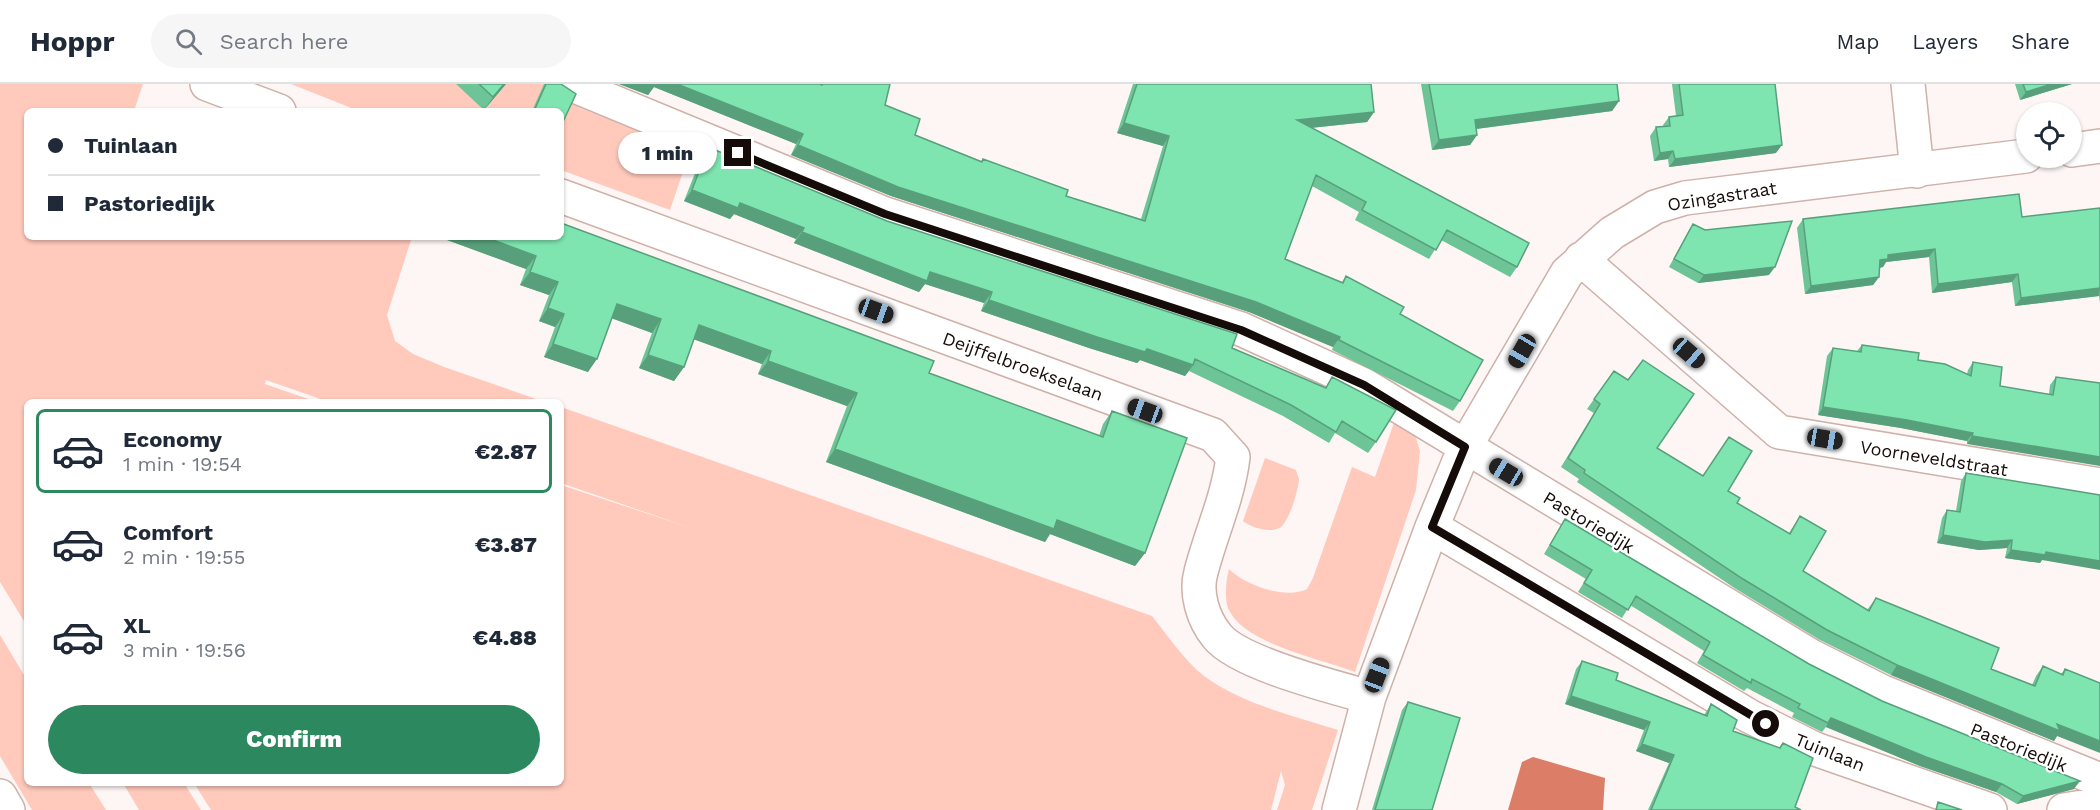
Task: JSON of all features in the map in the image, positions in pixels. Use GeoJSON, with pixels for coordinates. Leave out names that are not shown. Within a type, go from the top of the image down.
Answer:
{"type":"FeatureCollection","features":[{"type":"Feature","properties":{"kind":"street"},"geometry":{"type":"LineString","coordinates":[[207,84],[271,108]]}},
{"type":"Feature","properties":{"kind":"street","name":"Pastoriedijk"},"geometry":{"type":"LineString","coordinates":[[570,84],[885,214],[1241,330],[1364,385],[1811,656],[1883,692],[2100,780]]}},
{"type":"Feature","properties":{"kind":"street"},"geometry":{"type":"LineString","coordinates":[[1908,84],[1917,171]]}},
{"type":"Feature","properties":{"kind":"street"},"geometry":{"type":"LineString","coordinates":[[2082,149],[2100,146]]}},
{"type":"Feature","properties":{"kind":"street","name":"Ozingastraat"},"geometry":{"type":"LineString","coordinates":[[1465,447],[1567,273],[1612,233],[1655,207],[1685,198],[2016,157]]}},
{"type":"Feature","properties":{"kind":"street","name":"Deijffelbroekselaan"},"geometry":{"type":"LineString","coordinates":[[564,197],[1213,435],[1233,457],[1229,487],[1200,574],[1199,599],[1217,637],[1240,654],[1320,683],[1369,697]]}},
{"type":"Feature","properties":{"kind":"street","name":"Voorneveldstraat"},"geometry":{"type":"LineString","coordinates":[[1581,259],[1779,432],[2100,485]]}},
{"type":"Feature","properties":{"kind":"street"},"geometry":{"type":"LineString","coordinates":[[1339,810],[1369,697],[1432,527],[1465,447]]}},
{"type":"Feature","properties":{"kind":"street","name":"Tuinlaan"},"geometry":{"type":"LineString","coordinates":[[1432,527],[1749,716],[1815,749],[1990,810]]}},
{"type":"Feature","properties":{"kind":"street"},"geometry":{"type":"LineString","coordinates":[[0,796],[8,810]]}},
{"type":"Feature","properties":{"kind":"street"},"geometry":{"type":"LineString","coordinates":[[2064,810],[2089,806],[2100,800]]}},
{"type":"Feature","properties":{"kind":"shaded area"},"geometry":{"type":"Polygon","coordinates":[[[0,84],[143,84],[135,108],[24,108],[24,240],[411,240],[387,315],[395,341],[413,354],[444,367],[536,399],[320,399],[266,380],[265,384],[308,399],[24,399],[24,621],[0,582],[0,84]]]}},
{"type":"Feature","properties":{"kind":"shaded area"},"geometry":{"type":"Polygon","coordinates":[[[291,84],[545,84],[580,108],[690,151],[670,210],[564,171],[564,108],[351,108],[291,84]]]}},
{"type":"Feature","properties":{"kind":"shaded area"},"geometry":{"type":"Polygon","coordinates":[[[564,408],[1152,616],[1190,663],[1219,686],[1251,702],[1338,730],[1312,810],[1277,810],[1285,785],[1281,771],[1271,810],[211,810],[196,786],[564,786],[564,486],[691,528],[564,484],[564,408]]]}},
{"type":"Feature","properties":{"kind":"shaded area"},"geometry":{"type":"Polygon","coordinates":[[[1396,417],[1415,435],[1420,451],[1416,490],[1355,672],[1285,649],[1251,632],[1238,622],[1227,606],[1226,590],[1229,569],[1255,585],[1277,592],[1298,592],[1307,589],[1313,578],[1352,467],[1375,477],[1396,417]]]}},
{"type":"Feature","properties":{"kind":"shaded area"},"geometry":{"type":"Polygon","coordinates":[[[1265,458],[1296,470],[1299,479],[1289,515],[1283,525],[1274,530],[1257,528],[1243,521],[1265,458]]]}},
{"type":"Feature","properties":{"kind":"shaded area"},"geometry":{"type":"Polygon","coordinates":[[[0,635],[24,675],[24,786],[91,786],[106,810],[32,810],[0,756],[0,635]]]}},
{"type":"Feature","properties":{"kind":"shaded area"},"geometry":{"type":"Polygon","coordinates":[[[1533,757],[1605,778],[1603,810],[1508,810],[1522,762],[1533,757]]]}},
{"type":"Feature","properties":{"kind":"shaded area"},"geometry":{"type":"Polygon","coordinates":[[[125,786],[186,786],[201,810],[139,810],[125,786]]]}},
{"type":"Feature","properties":{"kind":"building"},"geometry":{"type":"Polygon","coordinates":[[[479,84],[504,84],[493,97],[479,84]]]}},
{"type":"Feature","properties":{"kind":"building"},"geometry":{"type":"Polygon","coordinates":[[[546,84],[561,84],[576,94],[564,120],[564,108],[535,108],[546,84]]]}},
{"type":"Feature","properties":{"kind":"building"},"geometry":{"type":"Polygon","coordinates":[[[677,84],[890,84],[885,105],[920,119],[915,135],[982,162],[983,159],[1068,190],[1066,196],[1145,221],[1169,136],[1124,123],[1137,84],[1371,84],[1374,112],[1297,120],[1529,243],[1517,267],[1447,230],[1436,250],[1362,210],[1366,202],[1316,175],[1285,259],[1343,283],[1346,276],[1404,307],[1400,314],[1483,360],[1460,401],[1339,340],[1340,337],[1256,302],[898,187],[798,145],[803,134],[677,84]]]}},
{"type":"Feature","properties":{"kind":"building"},"geometry":{"type":"Polygon","coordinates":[[[1429,84],[1617,84],[1619,101],[1475,120],[1477,135],[1439,140],[1429,84]]]}},
{"type":"Feature","properties":{"kind":"building"},"geometry":{"type":"Polygon","coordinates":[[[1679,84],[1775,84],[1782,145],[1675,159],[1673,151],[1660,153],[1656,127],[1670,126],[1669,117],[1683,115],[1679,84]]]}},
{"type":"Feature","properties":{"kind":"building"},"geometry":{"type":"Polygon","coordinates":[[[2023,84],[2052,84],[2026,92],[2023,84]]]}},
{"type":"Feature","properties":{"kind":"building"},"geometry":{"type":"Polygon","coordinates":[[[708,147],[887,221],[1237,334],[1232,348],[1326,388],[1332,377],[1396,410],[1376,442],[1342,421],[1336,432],[1291,405],[1195,359],[1193,365],[1147,349],[1145,352],[1097,337],[989,300],[992,292],[930,272],[927,281],[802,232],[804,228],[740,203],[738,208],[692,190],[708,147]]]}},
{"type":"Feature","properties":{"kind":"building"},"geometry":{"type":"Polygon","coordinates":[[[2019,194],[2022,217],[2100,208],[2100,288],[2021,298],[2018,274],[1938,284],[1935,249],[1888,255],[1888,259],[1880,260],[1879,277],[1811,286],[1803,219],[2019,194]]]}},
{"type":"Feature","properties":{"kind":"building"},"geometry":{"type":"Polygon","coordinates":[[[1792,221],[1775,267],[1704,275],[1674,259],[1693,224],[1705,230],[1792,221]]]}},
{"type":"Feature","properties":{"kind":"building"},"geometry":{"type":"Polygon","coordinates":[[[564,224],[934,361],[929,373],[1103,437],[1112,411],[1187,438],[1145,553],[1057,520],[1054,529],[835,449],[857,393],[768,361],[771,351],[699,325],[684,367],[648,355],[661,319],[617,304],[597,359],[553,344],[564,314],[548,308],[558,282],[530,272],[536,256],[493,240],[564,240],[564,224]]]}},
{"type":"Feature","properties":{"kind":"building"},"geometry":{"type":"Polygon","coordinates":[[[1862,345],[1919,353],[1918,360],[1945,364],[1971,376],[1973,362],[2002,367],[2000,386],[2053,395],[2056,377],[2100,383],[2100,457],[1972,436],[1973,433],[1907,420],[1823,407],[1833,348],[1861,352],[1862,345]]]}},
{"type":"Feature","properties":{"kind":"building"},"geometry":{"type":"Polygon","coordinates":[[[1643,360],[1694,394],[1657,448],[1703,476],[1729,437],[1752,451],[1728,491],[1740,498],[1737,503],[1790,534],[1800,516],[1826,531],[1803,571],[1869,611],[1876,598],[1999,648],[1991,669],[2035,686],[2043,666],[2063,675],[2065,669],[2100,683],[2100,741],[2057,724],[2060,731],[1897,665],[1827,630],[1743,579],[1584,473],[1585,470],[1568,458],[1600,404],[1594,399],[1614,371],[1628,380],[1643,360]]]}},
{"type":"Feature","properties":{"kind":"building"},"geometry":{"type":"Polygon","coordinates":[[[1966,473],[2100,495],[2100,561],[2046,552],[2045,555],[2011,550],[2012,540],[1985,542],[1943,535],[1947,510],[1960,512],[1966,473]]]}},
{"type":"Feature","properties":{"kind":"building"},"geometry":{"type":"Polygon","coordinates":[[[1565,519],[1809,664],[1882,701],[2080,781],[2023,796],[2002,784],[1926,757],[1831,718],[1828,723],[1798,708],[1800,704],[1752,679],[1751,683],[1703,655],[1710,642],[1636,596],[1628,610],[1584,583],[1592,570],[1550,545],[1565,519]]]}},
{"type":"Feature","properties":{"kind":"building"},"geometry":{"type":"Polygon","coordinates":[[[1582,661],[1618,673],[1616,680],[1707,716],[1711,704],[1737,720],[1733,731],[1780,748],[1783,743],[1813,758],[1795,807],[1801,810],[1651,810],[1674,755],[1642,744],[1650,722],[1571,696],[1582,661]]]}},
{"type":"Feature","properties":{"kind":"building"},"geometry":{"type":"Polygon","coordinates":[[[1408,702],[1460,718],[1432,810],[1375,810],[1408,702]]]}},
{"type":"Feature","properties":{"kind":"building"},"geometry":{"type":"Polygon","coordinates":[[[1938,802],[1962,810],[1936,810],[1938,802]]]}},
{"type":"Feature","properties":{"kind":"route"},"geometry":{"type":"LineString","coordinates":[[738,153],[885,214],[1241,330],[1364,385],[1465,447],[1432,527],[1766,724]]}}]}
